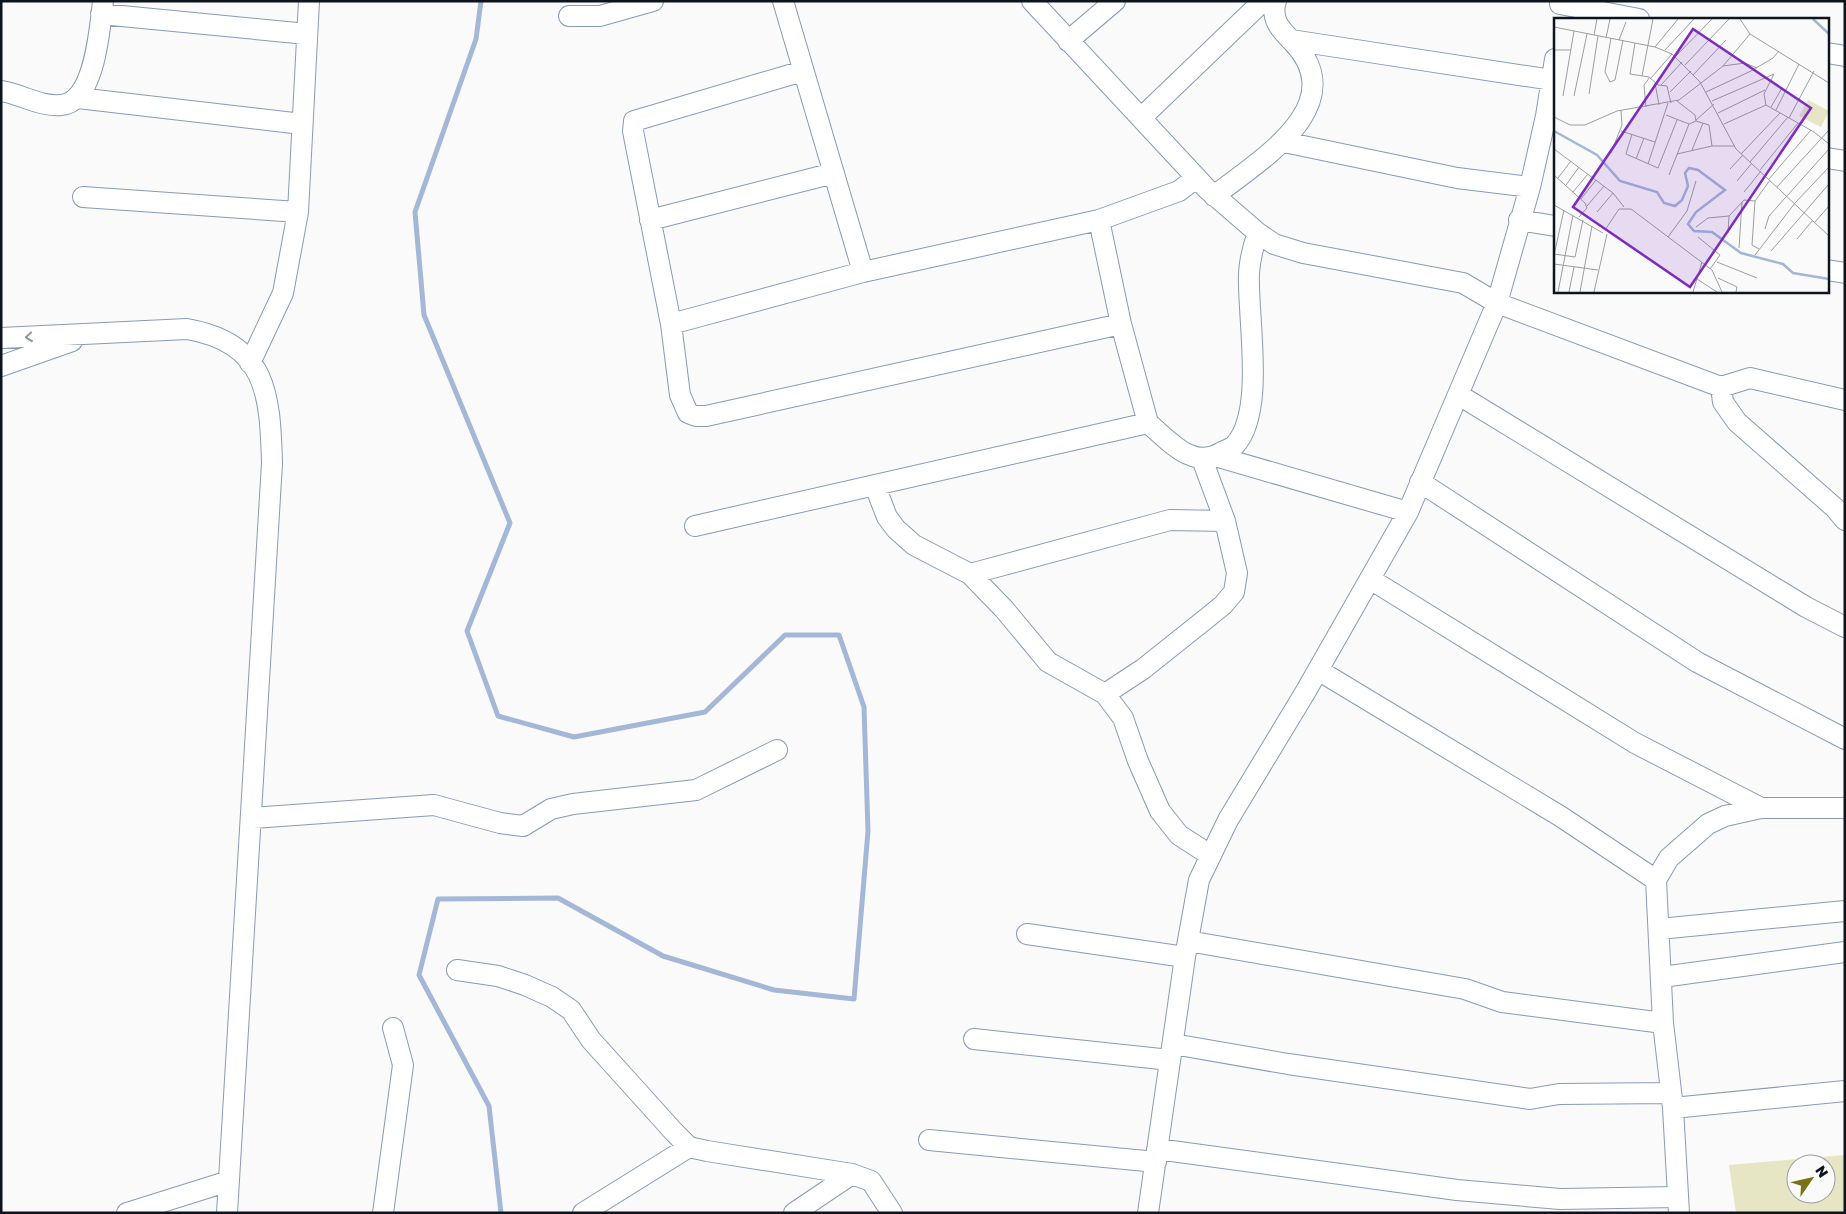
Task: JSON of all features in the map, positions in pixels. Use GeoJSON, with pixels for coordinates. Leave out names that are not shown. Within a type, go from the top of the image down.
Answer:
{"type":"FeatureCollection","features":[{"type":"Feature","properties":{"kind":"street"},"geometry":{"type":"LineString","coordinates":[[250,362],[283,293],[298,212],[309,1]]}},
{"type":"Feature","properties":{"kind":"street"},"geometry":{"type":"LineString","coordinates":[[569,16],[600,16],[653,1]]}},
{"type":"Feature","properties":{"kind":"street"},"geometry":{"type":"LineString","coordinates":[[783,1],[863,272]]}},
{"type":"Feature","properties":{"kind":"street"},"geometry":{"type":"LineString","coordinates":[[1032,1],[1196,178],[1214,196],[1274,244],[1303,253],[1463,283],[1497,303],[1721,387],[1750,378],[1845,400]]}},
{"type":"Feature","properties":{"kind":"street"},"geometry":{"type":"LineString","coordinates":[[1068,41],[1115,1]]}},
{"type":"Feature","properties":{"kind":"street"},"geometry":{"type":"LineString","coordinates":[[1141,118],[1263,1]]}},
{"type":"Feature","properties":{"kind":"street"},"geometry":{"type":"LineString","coordinates":[[1214,196],[1284,142],[1302,119],[1314,87],[1312,71],[1305,57],[1291,40],[1281,32],[1276,18],[1276,1]]}},
{"type":"Feature","properties":{"kind":"street"},"geometry":{"type":"LineString","coordinates":[[1,91],[48,105],[63,106],[78,98],[92,71],[102,8],[307,34]]}},
{"type":"Feature","properties":{"kind":"street"},"geometry":{"type":"LineString","coordinates":[[1560,8],[1632,18]]}},
{"type":"Feature","properties":{"kind":"street"},"geometry":{"type":"LineString","coordinates":[[1291,40],[1552,80]]}},
{"type":"Feature","properties":{"kind":"street"},"geometry":{"type":"LineString","coordinates":[[1828,53],[1845,56]]}},
{"type":"Feature","properties":{"kind":"street"},"geometry":{"type":"LineString","coordinates":[[1148,1213],[1199,880],[1228,820],[1318,670],[1408,512],[1497,303],[1550,116],[1554,66]]}},
{"type":"Feature","properties":{"kind":"street"},"geometry":{"type":"LineString","coordinates":[[803,71],[634,121],[633,131],[671,324],[680,395],[688,413],[696,416],[1121,324]]}},
{"type":"Feature","properties":{"kind":"street"},"geometry":{"type":"LineString","coordinates":[[78,98],[302,124]]}},
{"type":"Feature","properties":{"kind":"street"},"geometry":{"type":"LineString","coordinates":[[1284,142],[1457,178],[1530,187]]}},
{"type":"Feature","properties":{"kind":"street"},"geometry":{"type":"LineString","coordinates":[[1828,158],[1845,161]]}},
{"type":"Feature","properties":{"kind":"street"},"geometry":{"type":"LineString","coordinates":[[650,220],[834,172]]}},
{"type":"Feature","properties":{"kind":"street"},"geometry":{"type":"LineString","coordinates":[[671,324],[863,272],[1099,220],[1180,191],[1196,178]]}},
{"type":"Feature","properties":{"kind":"street"},"geometry":{"type":"LineString","coordinates":[[83,197],[298,212]]}},
{"type":"Feature","properties":{"kind":"street"},"geometry":{"type":"LineString","coordinates":[[1099,220],[1121,324],[1148,423],[1188,455],[1209,458],[1408,512]]}},
{"type":"Feature","properties":{"kind":"street"},"geometry":{"type":"LineString","coordinates":[[1519,220],[1554,226]]}},
{"type":"Feature","properties":{"kind":"street"},"geometry":{"type":"LineString","coordinates":[[1209,458],[1235,445],[1246,425],[1252,393],[1253,331],[1249,274],[1251,254],[1258,233]]}},
{"type":"Feature","properties":{"kind":"street"},"geometry":{"type":"LineString","coordinates":[[1828,270],[1845,273]]}},
{"type":"Feature","properties":{"kind":"street"},"geometry":{"type":"LineString","coordinates":[[1,338],[186,329],[208,333],[232,344],[250,362],[261,376],[267,394],[271,422],[272,464],[227,1213]]}},
{"type":"Feature","properties":{"kind":"street"},"geometry":{"type":"LineString","coordinates":[[1,366],[92,333]]}},
{"type":"Feature","properties":{"kind":"street"},"geometry":{"type":"LineString","coordinates":[[1,346],[1,359]]}},
{"type":"Feature","properties":{"kind":"street"},"geometry":{"type":"LineString","coordinates":[[1721,387],[1723,402],[1737,422],[1836,508],[1845,520]]}},
{"type":"Feature","properties":{"kind":"street"},"geometry":{"type":"LineString","coordinates":[[1458,395],[1806,607],[1845,627]]}},
{"type":"Feature","properties":{"kind":"street"},"geometry":{"type":"LineString","coordinates":[[695,526],[1148,423]]}},
{"type":"Feature","properties":{"kind":"street"},"geometry":{"type":"LineString","coordinates":[[1105,694],[1143,669],[1223,605],[1234,592],[1237,573],[1209,458]]}},
{"type":"Feature","properties":{"kind":"street"},"geometry":{"type":"LineString","coordinates":[[1420,482],[1698,662],[1845,739]]}},
{"type":"Feature","properties":{"kind":"street"},"geometry":{"type":"LineString","coordinates":[[876,486],[887,517],[896,530],[914,545],[970,574],[1004,609],[1048,662],[1105,694],[1123,718],[1138,761],[1160,811],[1179,835],[1210,855]]}},
{"type":"Feature","properties":{"kind":"street"},"geometry":{"type":"LineString","coordinates":[[970,574],[1170,520],[1225,521]]}},
{"type":"Feature","properties":{"kind":"street"},"geometry":{"type":"LineString","coordinates":[[1370,579],[1635,743],[1761,808]]}},
{"type":"Feature","properties":{"kind":"street"},"geometry":{"type":"LineString","coordinates":[[1318,670],[1560,816],[1656,880]]}},
{"type":"Feature","properties":{"kind":"street"},"geometry":{"type":"LineString","coordinates":[[252,818],[434,805],[500,823],[523,826],[550,809],[573,804],[696,790],[777,750]]}},
{"type":"Feature","properties":{"kind":"street"},"geometry":{"type":"LineString","coordinates":[[929,1140],[1156,1155],[1485,1192],[1560,1199],[1678,1205],[1672,1100],[1663,1023],[1656,880],[1669,858],[1708,824],[1724,816],[1761,808],[1845,808]]}},
{"type":"Feature","properties":{"kind":"street"},"geometry":{"type":"LineString","coordinates":[[1659,929],[1845,911]]}},
{"type":"Feature","properties":{"kind":"street"},"geometry":{"type":"LineString","coordinates":[[1027,934],[1187,949],[1465,989],[1502,1002],[1663,1023]]}},
{"type":"Feature","properties":{"kind":"street"},"geometry":{"type":"LineString","coordinates":[[1662,977],[1845,952]]}},
{"type":"Feature","properties":{"kind":"street"},"geometry":{"type":"LineString","coordinates":[[457,970],[498,976],[525,985],[552,997],[571,1010],[592,1040],[647,1103],[689,1147],[707,1152],[852,1174],[871,1182],[892,1213]]}},
{"type":"Feature","properties":{"kind":"street"},"geometry":{"type":"LineString","coordinates":[[383,1213],[403,1065],[393,1028]]}},
{"type":"Feature","properties":{"kind":"street"},"geometry":{"type":"LineString","coordinates":[[974,1039],[1172,1052],[1288,1064],[1530,1099],[1559,1094],[1672,1100],[1845,1091]]}},
{"type":"Feature","properties":{"kind":"street"},"geometry":{"type":"LineString","coordinates":[[582,1213],[689,1147]]}},
{"type":"Feature","properties":{"kind":"street"},"geometry":{"type":"LineString","coordinates":[[794,1213],[852,1174]]}},
{"type":"Feature","properties":{"kind":"street"},"geometry":{"type":"LineString","coordinates":[[127,1213],[229,1181]]}},
{"type":"Feature","properties":{"kind":"green space"},"geometry":{"type":"Polygon","coordinates":[[[1845,1155],[1845,1213],[1736,1213],[1729,1165],[1786,1160],[1786,1204],[1836,1204],[1836,1156],[1845,1155]]]}},
{"type":"Feature","properties":{"kind":"waterway"},"geometry":{"type":"LineString","coordinates":[[481,1],[476,39],[415,212],[424,315],[510,523],[467,631],[498,716],[574,737],[705,712],[785,635],[839,635],[864,707],[868,831],[854,999],[774,990],[663,956],[558,898],[438,899],[419,975],[489,1106],[501,1213]]}}]}
